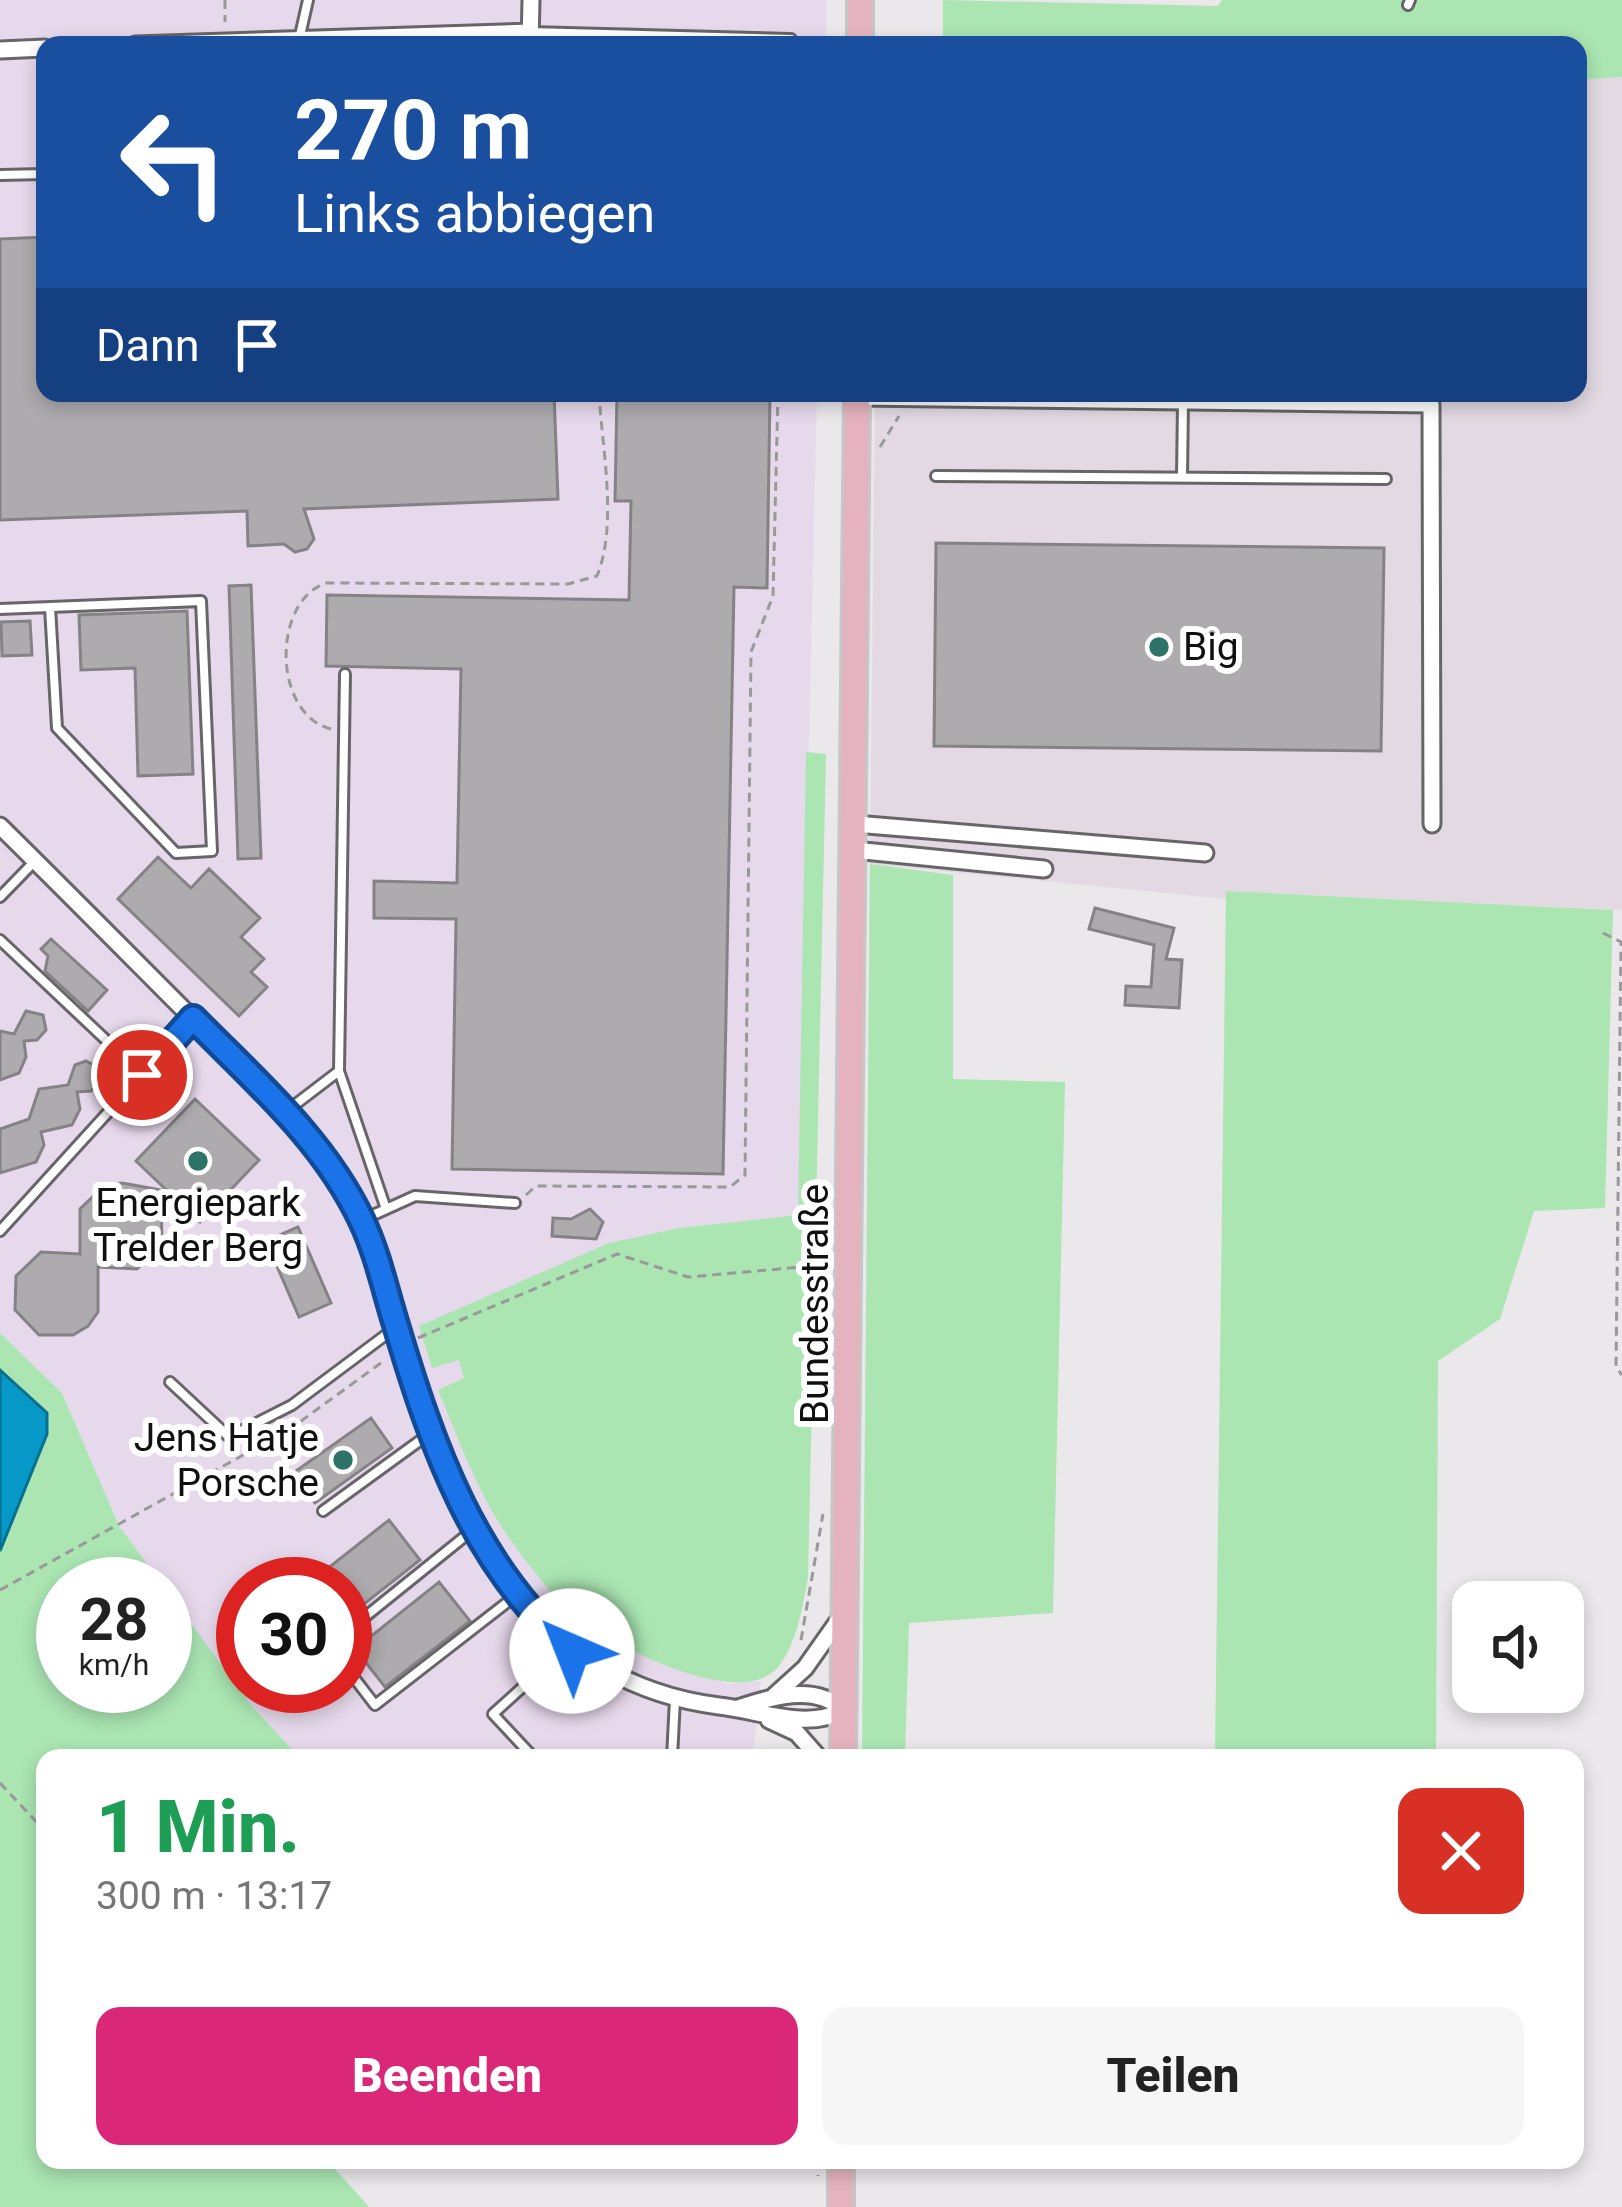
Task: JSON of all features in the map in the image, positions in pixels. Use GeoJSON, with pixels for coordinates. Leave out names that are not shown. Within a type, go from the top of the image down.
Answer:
{"type":"FeatureCollection","features":[{"type":"Feature","properties":{"kind":"main road"},"geometry":{"type":"LineString","coordinates":[[860,0],[860,36]]}},
{"type":"Feature","properties":{"kind":"main road","name":"Bundesstraße"},"geometry":{"type":"LineString","coordinates":[[843,1749],[857,402]]}},
{"type":"Feature","properties":{"kind":"main road"},"geometry":{"type":"LineString","coordinates":[[841,2169],[841,2207]]}},
{"type":"Feature","properties":{"kind":"street"},"geometry":{"type":"LineString","coordinates":[[530,36],[531,0]]}},
{"type":"Feature","properties":{"kind":"street"},"geometry":{"type":"LineString","coordinates":[[0,50],[36,48]]}},
{"type":"Feature","properties":{"kind":"street"},"geometry":{"type":"LineString","coordinates":[[1306,402],[1430,404],[1432,824]]}},
{"type":"Feature","properties":{"kind":"street"},"geometry":{"type":"LineString","coordinates":[[854,824],[1205,854]]}},
{"type":"Feature","properties":{"kind":"street"},"geometry":{"type":"LineString","coordinates":[[0,826],[286,1111],[337,1174],[362,1220],[430,1433],[474,1529],[518,1594],[567,1647],[630,1684],[675,1699],[814,1719],[844,1710]]}},
{"type":"Feature","properties":{"kind":"street"},"geometry":{"type":"LineString","coordinates":[[854,850],[1043,869]]}},
{"type":"Feature","properties":{"kind":"street"},"geometry":{"type":"LineString","coordinates":[[774,1696],[805,1668],[845,1610]]}},
{"type":"Feature","properties":{"kind":"street"},"geometry":{"type":"LineString","coordinates":[[738,1708],[774,1696],[825,1697],[844,1710]]}},
{"type":"Feature","properties":{"kind":"street"},"geometry":{"type":"LineString","coordinates":[[738,1708],[797,1733],[811,1749]]}},
{"type":"Feature","properties":{"kind":"lane"},"geometry":{"type":"LineString","coordinates":[[300,36],[308,0]]}},
{"type":"Feature","properties":{"kind":"lane"},"geometry":{"type":"LineString","coordinates":[[0,175],[36,174]]}},
{"type":"Feature","properties":{"kind":"lane"},"geometry":{"type":"LineString","coordinates":[[1182,477],[1183,402]]}},
{"type":"Feature","properties":{"kind":"lane"},"geometry":{"type":"LineString","coordinates":[[936,476],[1386,479]]}},
{"type":"Feature","properties":{"kind":"lane"},"geometry":{"type":"LineString","coordinates":[[0,609],[50,607],[201,602],[212,851],[176,853],[57,728],[50,607]]}},
{"type":"Feature","properties":{"kind":"lane"},"geometry":{"type":"LineString","coordinates":[[345,674],[339,1071],[385,1206]]}},
{"type":"Feature","properties":{"kind":"lane"},"geometry":{"type":"LineString","coordinates":[[0,897],[35,861]]}},
{"type":"Feature","properties":{"kind":"lane"},"geometry":{"type":"LineString","coordinates":[[0,940],[142,1075]]}},
{"type":"Feature","properties":{"kind":"lane"},"geometry":{"type":"LineString","coordinates":[[0,1231],[193,1018]]}},
{"type":"Feature","properties":{"kind":"lane"},"geometry":{"type":"LineString","coordinates":[[286,1111],[339,1071]]}},
{"type":"Feature","properties":{"kind":"lane"},"geometry":{"type":"LineString","coordinates":[[362,1220],[415,1196],[515,1203]]}},
{"type":"Feature","properties":{"kind":"lane"},"geometry":{"type":"LineString","coordinates":[[170,1382],[230,1437],[292,1405],[396,1327]]}},
{"type":"Feature","properties":{"kind":"lane"},"geometry":{"type":"LineString","coordinates":[[323,1511],[430,1433]]}},
{"type":"Feature","properties":{"kind":"lane"},"geometry":{"type":"LineString","coordinates":[[372,1611],[474,1529]]}},
{"type":"Feature","properties":{"kind":"lane"},"geometry":{"type":"LineString","coordinates":[[372,1701],[375,1705],[518,1594]]}},
{"type":"Feature","properties":{"kind":"lane"},"geometry":{"type":"LineString","coordinates":[[526,1749],[493,1714],[567,1647]]}},
{"type":"Feature","properties":{"kind":"lane"},"geometry":{"type":"LineString","coordinates":[[672,1749],[675,1699]]}},
{"type":"Feature","properties":{"kind":"path"},"geometry":{"type":"LineString","coordinates":[[225,0],[226,36]]}},
{"type":"Feature","properties":{"kind":"path"},"geometry":{"type":"LineString","coordinates":[[344,730],[323,728],[313,720],[290,679],[289,619],[298,600],[326,583],[568,584],[597,576],[604,557],[605,514],[599,402]]}},
{"type":"Feature","properties":{"kind":"path"},"geometry":{"type":"LineString","coordinates":[[515,1203],[536,1186],[730,1187],[745,1175],[751,652],[773,596],[778,402]]}},
{"type":"Feature","properties":{"kind":"path"},"geometry":{"type":"LineString","coordinates":[[857,454],[877,454],[897,416],[910,415]]}},
{"type":"Feature","properties":{"kind":"path"},"geometry":{"type":"LineString","coordinates":[[1603,933],[1621,943],[1616,1366],[1622,1375]]}},
{"type":"Feature","properties":{"kind":"path"},"geometry":{"type":"LineString","coordinates":[[0,1590],[290,1430],[404,1347],[617,1254],[688,1277],[851,1265]]}},
{"type":"Feature","properties":{"kind":"path"},"geometry":{"type":"LineString","coordinates":[[0,1784],[36,1822]]}},
{"type":"Feature","properties":{"kind":"shaded area"},"geometry":{"type":"Polygon","coordinates":[[[0,0],[826,0],[826,36],[36,36],[36,402],[817,402],[798,1215],[679,1228],[420,1327],[459,1359],[465,1379],[438,1390],[725,1684],[761,1681],[754,1749],[292,1749],[258,1713],[372,1713],[372,1557],[216,1557],[216,1658],[192,1625],[192,1557],[142,1557],[119,1526],[62,1393],[0,1333],[0,0]]]}},
{"type":"Feature","properties":{"kind":"shaded area"},"geometry":{"type":"Polygon","coordinates":[[[1622,77],[1622,910],[1227,891],[1226,899],[870,864],[875,402],[1587,402],[1587,79],[1622,77]]]}},
{"type":"Feature","properties":{"kind":"green space"},"geometry":{"type":"Polygon","coordinates":[[[943,0],[1218,6],[1222,0],[1622,0],[1622,77],[1587,79],[1587,36],[943,36],[943,0]]]}},
{"type":"Feature","properties":{"kind":"green space"},"geometry":{"type":"Polygon","coordinates":[[[806,752],[826,754],[808,1578],[795,1635],[779,1666],[761,1679],[735,1682],[674,1669],[642,1655],[588,1625],[553,1593],[495,1515],[438,1390],[464,1378],[459,1360],[432,1368],[419,1326],[609,1243],[679,1228],[798,1215],[806,752]]]}},
{"type":"Feature","properties":{"kind":"green space"},"geometry":{"type":"Polygon","coordinates":[[[870,864],[953,875],[953,1079],[1065,1082],[1053,1613],[909,1623],[905,1749],[862,1749],[870,864]]]}},
{"type":"Feature","properties":{"kind":"green space"},"geometry":{"type":"Polygon","coordinates":[[[1226,891],[1613,910],[1605,1208],[1534,1211],[1500,1319],[1438,1361],[1436,1749],[1215,1749],[1226,891]]]}},
{"type":"Feature","properties":{"kind":"green space"},"geometry":{"type":"Polygon","coordinates":[[[0,1333],[62,1393],[119,1526],[142,1557],[36,1557],[36,1713],[192,1713],[192,1625],[216,1657],[216,1713],[258,1713],[292,1749],[36,1749],[36,2169],[335,2169],[369,2207],[0,2207],[0,1333]]]}},
{"type":"Feature","properties":{"kind":"water"},"geometry":{"type":"Polygon","coordinates":[[[0,1370],[47,1413],[47,1434],[0,1551],[0,1370]]]}},
{"type":"Feature","properties":{"kind":"building"},"geometry":{"type":"Polygon","coordinates":[[[36,237],[36,402],[554,402],[558,499],[304,509],[314,539],[307,549],[295,552],[284,544],[248,546],[247,511],[0,520],[0,239],[36,237]]]}},
{"type":"Feature","properties":{"kind":"building"},"geometry":{"type":"Polygon","coordinates":[[[617,402],[770,402],[767,588],[734,587],[723,1174],[452,1169],[456,919],[374,918],[374,881],[457,883],[461,669],[326,666],[327,595],[629,600],[631,501],[615,501],[617,402]]]}},
{"type":"Feature","properties":{"kind":"building","name":"Big"},"geometry":{"type":"Polygon","coordinates":[[[936,543],[1384,548],[1381,751],[934,746],[936,543]]]}},
{"type":"Feature","properties":{"kind":"building"},"geometry":{"type":"Polygon","coordinates":[[[251,585],[261,858],[238,859],[229,586],[251,585]]]}},
{"type":"Feature","properties":{"kind":"building"},"geometry":{"type":"Polygon","coordinates":[[[187,611],[193,774],[138,776],[135,668],[81,670],[79,615],[187,611]]]}},
{"type":"Feature","properties":{"kind":"building"},"geometry":{"type":"Polygon","coordinates":[[[30,621],[32,655],[2,656],[1,622],[30,621]]]}},
{"type":"Feature","properties":{"kind":"building"},"geometry":{"type":"Polygon","coordinates":[[[158,857],[191,888],[209,869],[260,918],[241,937],[264,959],[251,972],[267,987],[239,1016],[118,899],[158,857]]]}},
{"type":"Feature","properties":{"kind":"building"},"geometry":{"type":"Polygon","coordinates":[[[1095,908],[1174,928],[1166,959],[1182,960],[1179,1008],[1125,1005],[1126,986],[1151,987],[1154,945],[1089,929],[1095,908]]]}},
{"type":"Feature","properties":{"kind":"building"},"geometry":{"type":"Polygon","coordinates":[[[51,939],[107,990],[88,1011],[45,971],[48,956],[41,949],[51,939]]]}},
{"type":"Feature","properties":{"kind":"building"},"geometry":{"type":"Polygon","coordinates":[[[26,1011],[43,1015],[46,1030],[37,1040],[24,1041],[26,1057],[19,1073],[0,1080],[0,1031],[14,1034],[26,1011]]]}},
{"type":"Feature","properties":{"kind":"building"},"geometry":{"type":"Polygon","coordinates":[[[86,1061],[96,1066],[100,1082],[91,1091],[77,1092],[80,1109],[72,1125],[41,1132],[44,1145],[36,1162],[0,1173],[0,1129],[29,1119],[39,1089],[68,1085],[75,1065],[86,1061]]]}},
{"type":"Feature","properties":{"kind":"building","name":"Energiepark Trelder Berg"},"geometry":{"type":"Polygon","coordinates":[[[195,1099],[259,1160],[200,1222],[136,1161],[195,1099]]]}},
{"type":"Feature","properties":{"kind":"building"},"geometry":{"type":"Polygon","coordinates":[[[105,1185],[161,1190],[162,1245],[137,1269],[98,1267],[98,1312],[88,1326],[73,1335],[39,1335],[15,1310],[16,1276],[41,1252],[80,1254],[80,1209],[105,1185]]]}},
{"type":"Feature","properties":{"kind":"building"},"geometry":{"type":"Polygon","coordinates":[[[590,1209],[603,1222],[596,1239],[552,1236],[553,1218],[571,1219],[590,1209]]]}},
{"type":"Feature","properties":{"kind":"building"},"geometry":{"type":"Polygon","coordinates":[[[298,1227],[331,1303],[299,1317],[266,1241],[298,1227]]]}},
{"type":"Feature","properties":{"kind":"building","name":"Jens Hatje Porsche"},"geometry":{"type":"Polygon","coordinates":[[[371,1418],[392,1448],[315,1503],[293,1473],[371,1418]]]}},
{"type":"Feature","properties":{"kind":"building"},"geometry":{"type":"Polygon","coordinates":[[[389,1520],[420,1560],[372,1598],[372,1557],[342,1557],[389,1520]]]}},
{"type":"Feature","properties":{"kind":"building"},"geometry":{"type":"Polygon","coordinates":[[[439,1582],[470,1621],[385,1687],[372,1671],[372,1635],[439,1582]]]}},
{"type":"Feature","properties":{"kind":"place","name":"Big"},"geometry":{"type":"Point","coordinates":[1159,647]}},
{"type":"Feature","properties":{"kind":"place","name":"Energiepark Trelder Berg"},"geometry":{"type":"Point","coordinates":[198,1161]}},
{"type":"Feature","properties":{"kind":"place","name":"Jens Hatje Porsche"},"geometry":{"type":"Point","coordinates":[343,1460]}},
{"type":"Feature","properties":{"kind":"route"},"geometry":{"type":"LineString","coordinates":[[142,1075],[193,1018],[286,1111],[337,1174],[382,1270],[430,1433],[453,1490],[484,1549],[518,1594],[572,1651]]}}]}
